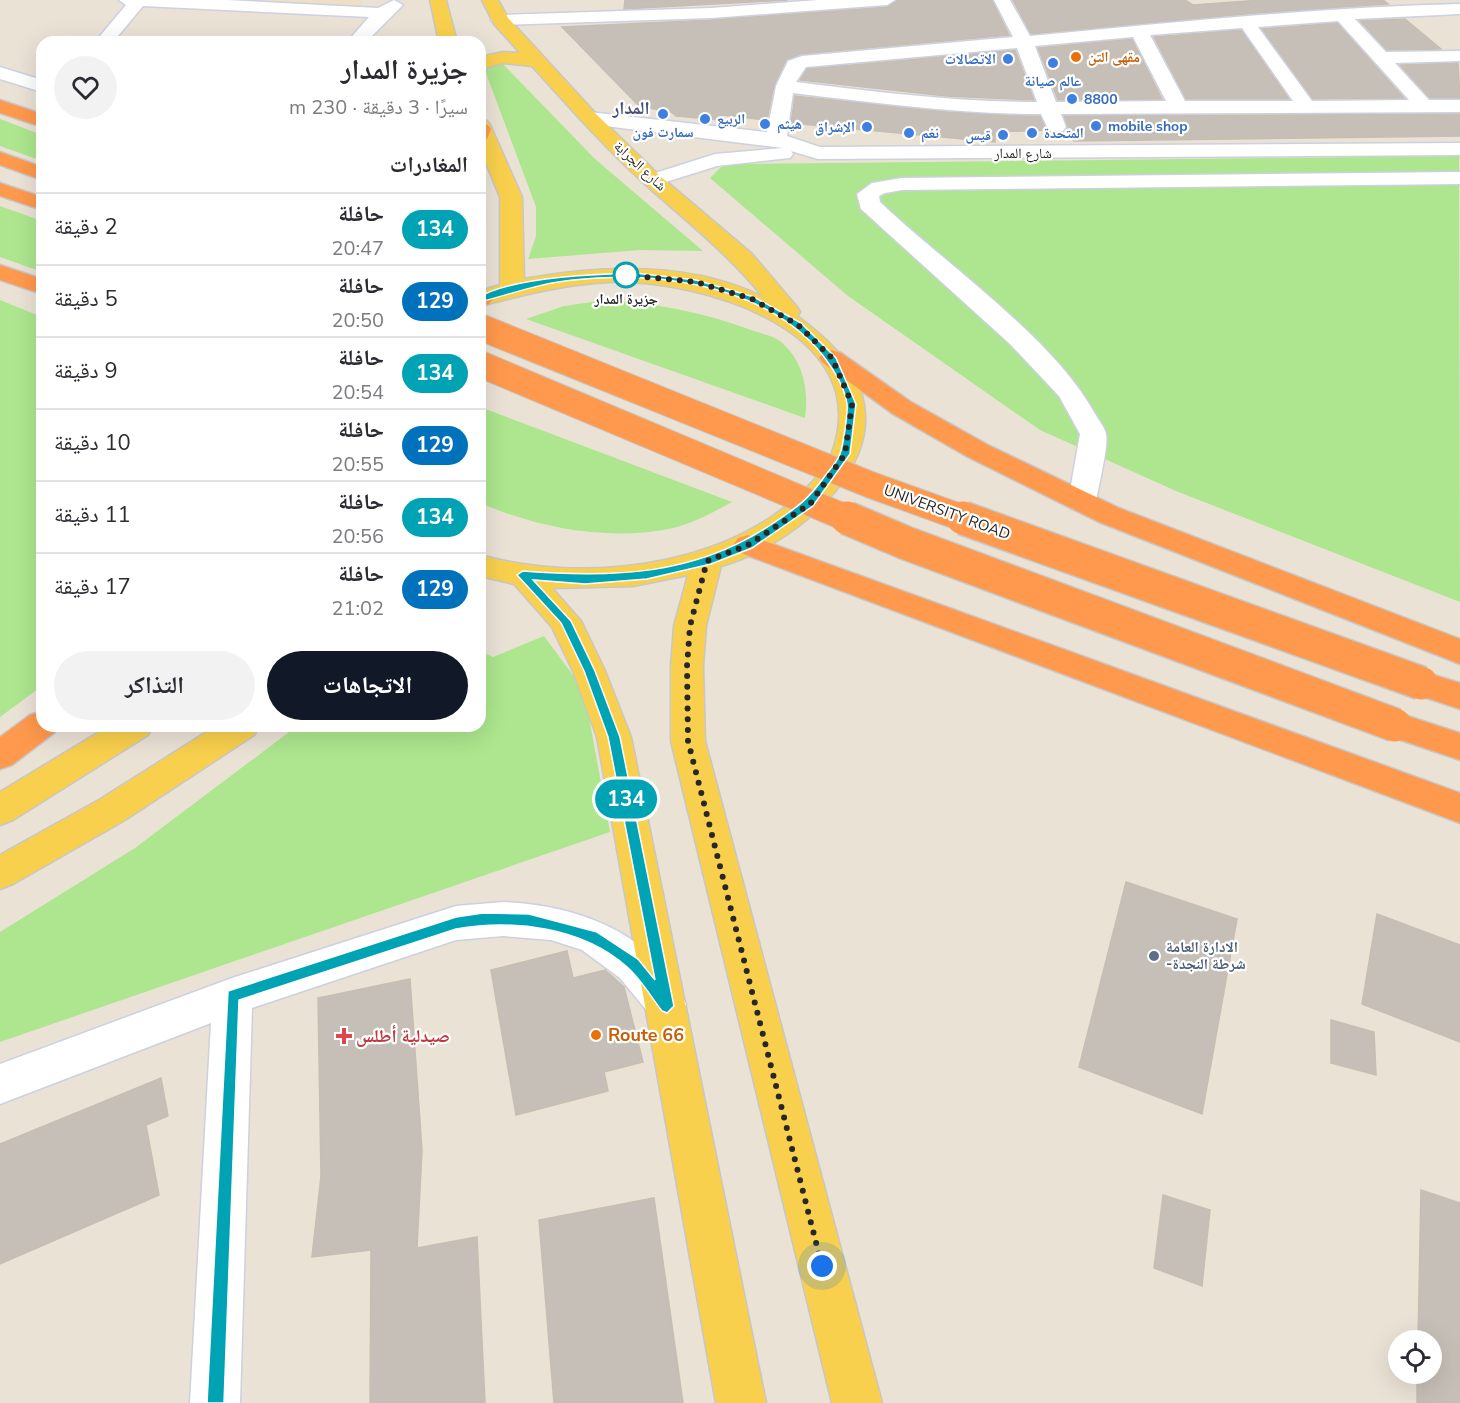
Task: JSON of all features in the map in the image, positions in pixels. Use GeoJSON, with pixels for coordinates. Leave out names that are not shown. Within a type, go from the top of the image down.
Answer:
{"type":"FeatureCollection","features":[{"type":"Feature","properties":{"kind":"highway"},"geometry":{"type":"LineString","coordinates":[[0,106],[36,115]]}},
{"type":"Feature","properties":{"kind":"highway"},"geometry":{"type":"LineString","coordinates":[[0,158],[36,172]]}},
{"type":"Feature","properties":{"kind":"highway"},"geometry":{"type":"LineString","coordinates":[[0,189],[36,202]]}},
{"type":"Feature","properties":{"kind":"highway"},"geometry":{"type":"LineString","coordinates":[[0,272],[36,285]]}},
{"type":"Feature","properties":{"kind":"highway","name":"UNIVERSITY ROAD"},"geometry":{"type":"LineString","coordinates":[[486,329],[871,485],[1460,696]]}},
{"type":"Feature","properties":{"kind":"highway"},"geometry":{"type":"LineString","coordinates":[[832,358],[902,408],[978,451],[1082,502],[1460,652]]}},
{"type":"Feature","properties":{"kind":"highway"},"geometry":{"type":"LineString","coordinates":[[486,367],[906,543],[1395,725],[1460,747]]}},
{"type":"Feature","properties":{"kind":"highway"},"geometry":{"type":"LineString","coordinates":[[748,545],[1460,808]]}},
{"type":"Feature","properties":{"kind":"highway"},"geometry":{"type":"LineString","coordinates":[[0,755],[36,728]]}},
{"type":"Feature","properties":{"kind":"main road"},"geometry":{"type":"LineString","coordinates":[[438,0],[447,36]]}},
{"type":"Feature","properties":{"kind":"main road","name":"شارع الجرابة"},"geometry":{"type":"LineString","coordinates":[[490,0],[500,20],[590,118],[653,180],[744,259],[798,325]]}},
{"type":"Feature","properties":{"kind":"main road"},"geometry":{"type":"LineString","coordinates":[[486,61],[500,57],[520,57],[541,63]]}},
{"type":"Feature","properties":{"kind":"main road"},"geometry":{"type":"LineString","coordinates":[[486,143],[511,197],[512,289]]}},
{"type":"Feature","properties":{"kind":"main road"},"geometry":{"type":"LineString","coordinates":[[486,297],[512,289],[573,277],[635,275],[696,282],[752,299],[798,325],[832,358],[852,404],[845,454],[810,504],[748,545],[707,561],[647,575],[585,580],[523,575],[486,568]]}},
{"type":"Feature","properties":{"kind":"main road"},"geometry":{"type":"LineString","coordinates":[[707,561],[690,626],[687,666],[688,741],[857,1403]]}},
{"type":"Feature","properties":{"kind":"main road"},"geometry":{"type":"LineString","coordinates":[[523,575],[566,621],[590,671],[614,737],[741,1403]]}},
{"type":"Feature","properties":{"kind":"main road"},"geometry":{"type":"LineString","coordinates":[[0,810],[126,732]]}},
{"type":"Feature","properties":{"kind":"main road"},"geometry":{"type":"LineString","coordinates":[[0,873],[112,810],[233,732]]}},
{"type":"Feature","properties":{"kind":"street"},"geometry":{"type":"LineString","coordinates":[[361,36],[382,13],[401,0]]}},
{"type":"Feature","properties":{"kind":"street"},"geometry":{"type":"LineString","coordinates":[[500,20],[591,8],[711,7],[887,0]]}},
{"type":"Feature","properties":{"kind":"street"},"geometry":{"type":"LineString","coordinates":[[1002,0],[1023,41],[1048,109],[1068,153]]}},
{"type":"Feature","properties":{"kind":"street"},"geometry":{"type":"LineString","coordinates":[[108,36],[134,1],[382,13]]}},
{"type":"Feature","properties":{"kind":"street"},"geometry":{"type":"LineString","coordinates":[[776,139],[785,86],[795,66],[802,62],[1342,15],[1401,5],[1460,9]]}},
{"type":"Feature","properties":{"kind":"street"},"geometry":{"type":"LineString","coordinates":[[1342,15],[1424,106]]}},
{"type":"Feature","properties":{"kind":"street"},"geometry":{"type":"LineString","coordinates":[[1246,22],[1307,107]]}},
{"type":"Feature","properties":{"kind":"street"},"geometry":{"type":"LineString","coordinates":[[1139,31],[1179,108]]}},
{"type":"Feature","properties":{"kind":"street"},"geometry":{"type":"LineString","coordinates":[[1380,58],[1460,56]]}},
{"type":"Feature","properties":{"kind":"street"},"geometry":{"type":"LineString","coordinates":[[0,73],[36,84]]}},
{"type":"Feature","properties":{"kind":"street"},"geometry":{"type":"LineString","coordinates":[[785,86],[886,99],[1048,109],[1460,105]]}},
{"type":"Feature","properties":{"kind":"street","name":"شارع المدار"},"geometry":{"type":"LineString","coordinates":[[590,118],[776,139],[818,153],[1460,149]]}},
{"type":"Feature","properties":{"kind":"street"},"geometry":{"type":"LineString","coordinates":[[653,180],[715,160],[818,153]]}},
{"type":"Feature","properties":{"kind":"street"},"geometry":{"type":"LineString","coordinates":[[1082,502],[1093,434],[1066,388],[972,295],[896,232],[869,204],[868,194],[879,187],[902,184],[1460,178]]}},
{"type":"Feature","properties":{"kind":"street"},"geometry":{"type":"LineString","coordinates":[[0,1084],[232,996],[456,923],[483,919],[529,920],[597,938],[633,964],[667,1006]]}},
{"type":"Feature","properties":{"kind":"street"},"geometry":{"type":"LineString","coordinates":[[215,1403],[232,996]]}},
{"type":"Feature","properties":{"kind":"shaded area"},"geometry":{"type":"Polygon","coordinates":[[[144,0],[363,0],[360,6],[140,4],[144,0]]]}},
{"type":"Feature","properties":{"kind":"green space"},"geometry":{"type":"Polygon","coordinates":[[[503,64],[595,159],[703,251],[640,250],[528,259],[536,236],[536,207],[486,73],[486,68],[503,64]]]}},
{"type":"Feature","properties":{"kind":"green space"},"geometry":{"type":"Polygon","coordinates":[[[0,119],[36,133],[36,159],[0,146],[0,119]]]}},
{"type":"Feature","properties":{"kind":"green space"},"geometry":{"type":"Polygon","coordinates":[[[1459,156],[1460,602],[1176,491],[1040,430],[848,296],[710,178],[722,166],[745,164],[1459,156]]]}},
{"type":"Feature","properties":{"kind":"green space"},"geometry":{"type":"Polygon","coordinates":[[[0,206],[36,219],[36,270],[0,257],[0,206]]]}},
{"type":"Feature","properties":{"kind":"green space"},"geometry":{"type":"Polygon","coordinates":[[[0,300],[36,315],[36,690],[0,717],[0,300]]]}},
{"type":"Feature","properties":{"kind":"green space"},"geometry":{"type":"Polygon","coordinates":[[[607,300],[698,314],[777,339],[793,355],[802,374],[806,396],[805,418],[526,319],[564,306],[607,300]]]}},
{"type":"Feature","properties":{"kind":"green space"},"geometry":{"type":"Polygon","coordinates":[[[486,409],[732,502],[702,518],[677,527],[621,534],[573,530],[502,512],[486,505],[486,409]]]}},
{"type":"Feature","properties":{"kind":"green space"},"geometry":{"type":"Polygon","coordinates":[[[544,636],[584,690],[610,832],[0,1042],[0,932],[135,848],[289,732],[486,732],[486,654],[493,657],[544,636]]]}},
{"type":"Feature","properties":{"kind":"building"},"geometry":{"type":"Polygon","coordinates":[[[625,0],[788,0],[624,9],[625,0]]]}},
{"type":"Feature","properties":{"kind":"building"},"geometry":{"type":"Polygon","coordinates":[[[897,0],[992,0],[1009,35],[801,54],[786,60],[774,86],[767,120],[722,115],[721,120],[676,116],[671,112],[639,106],[562,27],[711,20],[887,7],[897,0]]]}},
{"type":"Feature","properties":{"kind":"building"},"geometry":{"type":"Polygon","coordinates":[[[1013,0],[1185,0],[1193,5],[1262,0],[1383,0],[1388,4],[1245,14],[1031,34],[1013,0]]]}},
{"type":"Feature","properties":{"kind":"building"},"geometry":{"type":"Polygon","coordinates":[[[1405,19],[1441,49],[1387,50],[1360,21],[1405,19]]]}},
{"type":"Feature","properties":{"kind":"building"},"geometry":{"type":"Polygon","coordinates":[[[1337,23],[1404,98],[1313,99],[1262,29],[1337,23]]]}},
{"type":"Feature","properties":{"kind":"building"},"geometry":{"type":"Polygon","coordinates":[[[1241,30],[1289,99],[1186,99],[1154,37],[1241,30]]]}},
{"type":"Feature","properties":{"kind":"building"},"geometry":{"type":"Polygon","coordinates":[[[1132,39],[1162,99],[1058,100],[1038,48],[1132,39]]]}},
{"type":"Feature","properties":{"kind":"building"},"geometry":{"type":"Polygon","coordinates":[[[1015,50],[1034,100],[946,96],[800,80],[807,69],[1015,50]]]}},
{"type":"Feature","properties":{"kind":"building"},"geometry":{"type":"Polygon","coordinates":[[[1458,63],[1460,98],[1430,98],[1400,65],[1458,63]]]}},
{"type":"Feature","properties":{"kind":"building"},"geometry":{"type":"Polygon","coordinates":[[[795,96],[948,112],[1040,116],[1046,130],[995,132],[995,142],[791,123],[795,96]]]}},
{"type":"Feature","properties":{"kind":"building"},"geometry":{"type":"Polygon","coordinates":[[[1460,114],[1460,136],[1074,141],[1067,130],[1064,116],[1460,114]]]}},
{"type":"Feature","properties":{"kind":"building"},"geometry":{"type":"Polygon","coordinates":[[[1126,882],[1237,919],[1202,1114],[1079,1067],[1126,882]]]}},
{"type":"Feature","properties":{"kind":"building"},"geometry":{"type":"Polygon","coordinates":[[[1377,914],[1460,945],[1460,1042],[1362,1004],[1377,914]]]}},
{"type":"Feature","properties":{"kind":"building"},"geometry":{"type":"Polygon","coordinates":[[[567,951],[573,978],[605,970],[624,987],[643,1062],[604,1072],[608,1091],[516,1115],[491,970],[567,951]]]}},
{"type":"Feature","properties":{"kind":"building"},"geometry":{"type":"Polygon","coordinates":[[[410,979],[422,1150],[417,1248],[477,1237],[485,1403],[370,1403],[371,1250],[312,1257],[321,1176],[318,998],[410,979]]]}},
{"type":"Feature","properties":{"kind":"building"},"geometry":{"type":"Polygon","coordinates":[[[1331,1020],[1374,1032],[1376,1075],[1331,1063],[1331,1020]]]}},
{"type":"Feature","properties":{"kind":"building"},"geometry":{"type":"Polygon","coordinates":[[[161,1078],[168,1116],[146,1125],[159,1195],[0,1264],[0,1144],[161,1078]]]}},
{"type":"Feature","properties":{"kind":"building"},"geometry":{"type":"Polygon","coordinates":[[[1421,1190],[1460,1203],[1460,1403],[1417,1403],[1417,1384],[1442,1384],[1442,1330],[1418,1330],[1421,1190]]]}},
{"type":"Feature","properties":{"kind":"building"},"geometry":{"type":"Polygon","coordinates":[[[1163,1195],[1210,1210],[1202,1286],[1154,1268],[1163,1195]]]}},
{"type":"Feature","properties":{"kind":"building"},"geometry":{"type":"Polygon","coordinates":[[[654,1198],[683,1403],[554,1403],[539,1220],[654,1198]]]}},
{"type":"Feature","properties":{"kind":"bus line","name":"134"},"geometry":{"type":"LineString","coordinates":[[215,1403],[232,996],[456,923],[483,919],[529,920],[559,926],[597,938],[633,964],[667,1006],[614,737],[590,671],[566,621],[523,575],[585,580],[647,575],[707,561],[748,545],[810,504],[845,454],[852,404],[832,358],[798,325],[752,299],[696,282],[635,275],[573,277],[512,289],[486,297]]}},
{"type":"Feature","properties":{"kind":"place","name":"مقهى التن"},"geometry":{"type":"Point","coordinates":[1076,57]}},
{"type":"Feature","properties":{"kind":"place","name":"الاتصالات"},"geometry":{"type":"Point","coordinates":[1008,59]}},
{"type":"Feature","properties":{"kind":"place","name":"عالم صيانة"},"geometry":{"type":"Point","coordinates":[1053,63]}},
{"type":"Feature","properties":{"kind":"place","name":"8800"},"geometry":{"type":"Point","coordinates":[1072,99]}},
{"type":"Feature","properties":{"kind":"place","name":"سمارت فون"},"geometry":{"type":"Point","coordinates":[663,114]}},
{"type":"Feature","properties":{"kind":"place","name":"الربيع"},"geometry":{"type":"Point","coordinates":[705,119]}},
{"type":"Feature","properties":{"kind":"place","name":"هيثم"},"geometry":{"type":"Point","coordinates":[765,124]}},
{"type":"Feature","properties":{"kind":"place","name":"mobile shop"},"geometry":{"type":"Point","coordinates":[1096,126]}},
{"type":"Feature","properties":{"kind":"place","name":"الإشراق"},"geometry":{"type":"Point","coordinates":[867,127]}},
{"type":"Feature","properties":{"kind":"place","name":"نغم"},"geometry":{"type":"Point","coordinates":[909,133]}},
{"type":"Feature","properties":{"kind":"place","name":"المتحدة"},"geometry":{"type":"Point","coordinates":[1032,133]}},
{"type":"Feature","properties":{"kind":"place","name":"قيس"},"geometry":{"type":"Point","coordinates":[1003,135]}},
{"type":"Feature","properties":{"kind":"place","name":"جزيرة المدار"},"geometry":{"type":"Point","coordinates":[626,275]}},
{"type":"Feature","properties":{"kind":"place","name":"الادارة العامة -شرطة النجدة"},"geometry":{"type":"Point","coordinates":[1154,956]}},
{"type":"Feature","properties":{"kind":"place","name":"Route 66"},"geometry":{"type":"Point","coordinates":[596,1035]}},
{"type":"Feature","properties":{"kind":"place","name":"صيدلية أطلس"},"geometry":{"type":"Point","coordinates":[344,1036]}},
{"type":"Feature","properties":{"kind":"district","name":"المدار"},"geometry":{"type":"Point","coordinates":[631,108]}},
{"type":"Feature","properties":{"kind":"route"},"geometry":{"type":"LineString","coordinates":[[626,275],[696,282],[752,299],[798,325],[832,358],[852,404],[845,454],[810,504],[748,545],[707,561],[690,626],[687,666],[688,741],[822,1266]]}}]}
